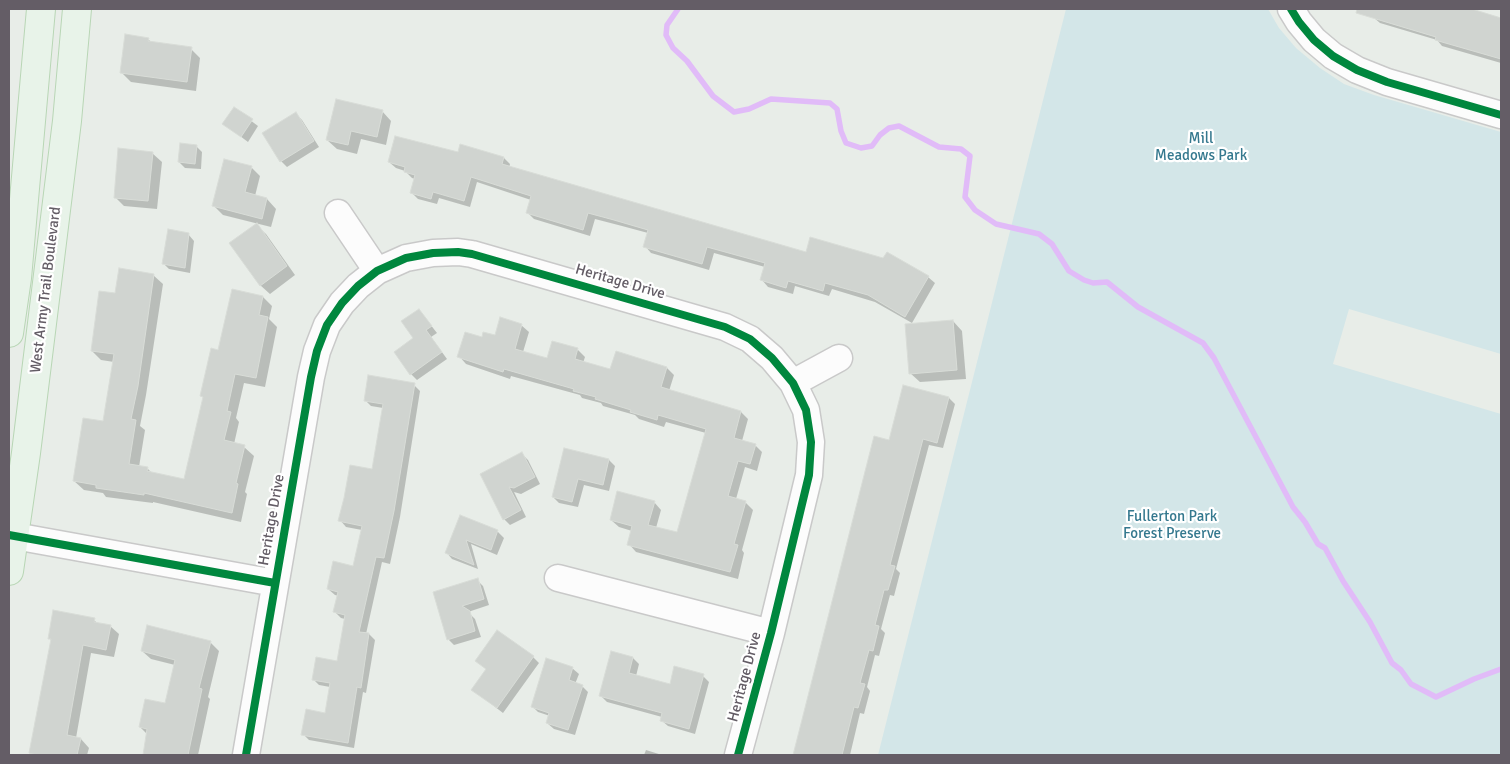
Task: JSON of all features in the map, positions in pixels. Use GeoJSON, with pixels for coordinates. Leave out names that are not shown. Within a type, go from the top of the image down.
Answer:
{"type":"FeatureCollection","features":[{"type":"Feature","properties":{"kind":"main road","name":"West Army Trail Boulevard"},"geometry":{"type":"LineString","coordinates":[[9,333],[17,278],[41,9]]}},
{"type":"Feature","properties":{"kind":"main road","name":"West Army Trail Boulevard"},"geometry":{"type":"LineString","coordinates":[[9,571],[12,535],[66,130],[77,9]]}},
{"type":"Feature","properties":{"kind":"street"},"geometry":{"type":"LineString","coordinates":[[1295,16],[1314,40],[1333,56],[1357,70],[1387,82],[1501,114]]}},
{"type":"Feature","properties":{"kind":"street"},"geometry":{"type":"LineString","coordinates":[[338,213],[377,271]]}},
{"type":"Feature","properties":{"kind":"street","name":"Heritage Drive"},"geometry":{"type":"LineString","coordinates":[[246,755],[311,377],[327,325],[342,302],[377,271],[406,258],[433,253],[458,252],[472,254],[725,327],[750,339],[772,358],[793,383],[806,410],[811,442],[809,475],[771,632],[738,755]]}},
{"type":"Feature","properties":{"kind":"street"},"geometry":{"type":"LineString","coordinates":[[793,383],[839,358]]}},
{"type":"Feature","properties":{"kind":"street","name":"Heritage Drive"},"geometry":{"type":"LineString","coordinates":[[12,535],[275,583]]}},
{"type":"Feature","properties":{"kind":"street","name":"Heritage Drive"},"geometry":{"type":"LineString","coordinates":[[558,578],[771,632]]}},
{"type":"Feature","properties":{"kind":"green space","name":"Fullerton Park Forest Preserve"},"geometry":{"type":"Polygon","coordinates":[[[1066,9],[1268,9],[1279,28],[1296,48],[1320,68],[1344,84],[1374,95],[1501,132],[1501,354],[1349,309],[1333,364],[1501,414],[1501,755],[878,755],[1066,9]]]}},
{"type":"Feature","properties":{"kind":"building"},"geometry":{"type":"Polygon","coordinates":[[[1357,9],[1472,9],[1501,18],[1501,59],[1435,40],[1436,37],[1356,13],[1357,9]]]}},
{"type":"Feature","properties":{"kind":"building"},"geometry":{"type":"Polygon","coordinates":[[[125,34],[149,38],[148,41],[192,47],[187,82],[120,73],[125,34]]]}},
{"type":"Feature","properties":{"kind":"building"},"geometry":{"type":"Polygon","coordinates":[[[336,99],[383,110],[377,137],[351,131],[348,145],[326,140],[336,99]]]}},
{"type":"Feature","properties":{"kind":"building"},"geometry":{"type":"Polygon","coordinates":[[[234,107],[253,119],[241,137],[222,124],[234,107]]]}},
{"type":"Feature","properties":{"kind":"building"},"geometry":{"type":"Polygon","coordinates":[[[296,112],[314,141],[280,162],[262,133],[296,112]]]}},
{"type":"Feature","properties":{"kind":"building"},"geometry":{"type":"Polygon","coordinates":[[[395,136],[458,152],[460,144],[504,157],[502,164],[806,252],[810,237],[883,258],[887,252],[929,276],[905,317],[868,295],[825,283],[823,291],[788,281],[786,288],[760,280],[765,263],[707,247],[702,264],[643,247],[648,230],[614,220],[588,213],[583,230],[526,213],[531,196],[471,177],[464,201],[433,192],[431,199],[410,193],[415,175],[404,172],[405,167],[388,162],[395,136]]]}},
{"type":"Feature","properties":{"kind":"building"},"geometry":{"type":"Polygon","coordinates":[[[180,143],[197,145],[195,164],[178,162],[180,143]]]}},
{"type":"Feature","properties":{"kind":"building"},"geometry":{"type":"Polygon","coordinates":[[[118,148],[153,152],[148,201],[114,198],[118,148]]]}},
{"type":"Feature","properties":{"kind":"building"},"geometry":{"type":"Polygon","coordinates":[[[224,159],[252,166],[245,192],[267,198],[262,219],[212,206],[224,159]]]}},
{"type":"Feature","properties":{"kind":"building"},"geometry":{"type":"Polygon","coordinates":[[[257,223],[287,266],[260,286],[229,243],[257,223]]]}},
{"type":"Feature","properties":{"kind":"building"},"geometry":{"type":"Polygon","coordinates":[[[168,229],[189,233],[185,268],[162,264],[168,229]]]}},
{"type":"Feature","properties":{"kind":"building"},"geometry":{"type":"Polygon","coordinates":[[[119,268],[154,274],[138,386],[131,419],[136,420],[129,464],[148,467],[147,471],[184,479],[203,397],[200,396],[211,348],[218,350],[232,289],[263,296],[259,315],[268,317],[256,378],[235,374],[227,411],[231,412],[224,440],[245,445],[236,483],[238,484],[232,513],[144,493],[144,495],[96,488],[96,485],[73,481],[83,418],[103,421],[114,354],[91,351],[99,291],[115,293],[119,268]]]}},
{"type":"Feature","properties":{"kind":"building"},"geometry":{"type":"Polygon","coordinates":[[[419,309],[432,326],[426,330],[442,352],[410,375],[394,352],[413,338],[401,321],[419,309]]]}},
{"type":"Feature","properties":{"kind":"building"},"geometry":{"type":"Polygon","coordinates":[[[500,317],[522,324],[515,349],[547,358],[552,341],[578,348],[575,359],[610,369],[616,351],[667,367],[661,387],[741,411],[734,438],[756,444],[750,464],[738,461],[728,496],[746,501],[734,544],[738,545],[730,572],[627,545],[632,526],[610,520],[617,491],[655,501],[648,525],[677,532],[706,429],[658,415],[657,420],[595,399],[596,397],[573,391],[574,389],[504,369],[503,372],[457,357],[465,332],[482,337],[483,332],[495,335],[500,317]]]}},
{"type":"Feature","properties":{"kind":"building"},"geometry":{"type":"Polygon","coordinates":[[[953,320],[957,370],[909,374],[905,324],[953,320]]]}},
{"type":"Feature","properties":{"kind":"building"},"geometry":{"type":"Polygon","coordinates":[[[368,375],[415,383],[394,511],[384,558],[376,557],[359,632],[369,633],[361,688],[357,687],[348,743],[301,735],[306,709],[325,713],[330,683],[312,680],[316,657],[337,661],[345,615],[333,612],[338,592],[327,589],[333,561],[353,566],[362,526],[338,521],[350,465],[372,469],[383,404],[364,401],[368,375]]]}},
{"type":"Feature","properties":{"kind":"building"},"geometry":{"type":"Polygon","coordinates":[[[903,385],[949,397],[937,443],[923,439],[890,565],[895,566],[888,590],[884,590],[875,625],[879,626],[873,651],[869,650],[860,683],[865,684],[858,708],[854,707],[842,755],[793,755],[874,436],[889,440],[903,385]]]}},
{"type":"Feature","properties":{"kind":"building"},"geometry":{"type":"Polygon","coordinates":[[[564,448],[609,459],[603,485],[578,479],[572,502],[552,497],[564,448]]]}},
{"type":"Feature","properties":{"kind":"building"},"geometry":{"type":"Polygon","coordinates":[[[522,452],[535,477],[514,488],[509,487],[521,510],[503,520],[480,474],[522,452]]]}},
{"type":"Feature","properties":{"kind":"building"},"geometry":{"type":"Polygon","coordinates":[[[460,515],[498,530],[491,550],[466,540],[474,565],[445,553],[460,515]]]}},
{"type":"Feature","properties":{"kind":"building"},"geometry":{"type":"Polygon","coordinates":[[[478,578],[484,599],[462,606],[470,611],[475,631],[447,640],[433,592],[478,578]]]}},
{"type":"Feature","properties":{"kind":"building"},"geometry":{"type":"Polygon","coordinates":[[[53,610],[95,618],[94,622],[111,625],[106,650],[83,645],[67,735],[81,738],[77,755],[37,755],[29,753],[51,639],[48,639],[53,610]]]}},
{"type":"Feature","properties":{"kind":"building"},"geometry":{"type":"Polygon","coordinates":[[[147,625],[211,641],[199,688],[202,689],[188,755],[143,755],[147,729],[139,727],[145,699],[165,703],[175,660],[141,651],[147,625]]]}},
{"type":"Feature","properties":{"kind":"building"},"geometry":{"type":"Polygon","coordinates":[[[497,630],[534,656],[497,708],[471,690],[486,669],[475,661],[497,630]]]}},
{"type":"Feature","properties":{"kind":"building"},"geometry":{"type":"Polygon","coordinates":[[[611,651],[633,657],[629,673],[670,684],[674,666],[704,674],[689,729],[660,721],[662,713],[599,696],[611,651]]]}},
{"type":"Feature","properties":{"kind":"building"},"geometry":{"type":"Polygon","coordinates":[[[546,658],[573,667],[569,680],[583,685],[568,730],[546,723],[549,713],[531,707],[546,658]]]}},
{"type":"Feature","properties":{"kind":"waterway"},"geometry":{"type":"LineString","coordinates":[[678,9],[667,25],[666,35],[673,48],[687,61],[713,96],[734,112],[749,109],[771,99],[830,103],[837,109],[841,131],[846,143],[861,148],[872,146],[880,135],[889,128],[899,126],[939,147],[961,149],[970,156],[965,197],[975,210],[996,224],[1039,234],[1052,244],[1069,271],[1093,283],[1107,282],[1138,307],[1203,343],[1214,358],[1293,507],[1305,522],[1318,544],[1325,548],[1343,581],[1370,622],[1392,663],[1401,670],[1411,684],[1436,697],[1501,669]]}},
{"type":"Feature","properties":{"kind":"cycle path"},"geometry":{"type":"LineString","coordinates":[[1291,9],[1314,40],[1333,56],[1357,70],[1387,82],[1501,115]]}},
{"type":"Feature","properties":{"kind":"cycle path"},"geometry":{"type":"LineString","coordinates":[[246,755],[311,377],[317,351],[327,325],[342,303],[358,286],[377,271],[406,258],[433,253],[458,252],[472,254],[725,327],[750,339],[772,358],[793,383],[806,410],[811,442],[809,475],[771,633],[738,755]]}},
{"type":"Feature","properties":{"kind":"cycle path"},"geometry":{"type":"LineString","coordinates":[[9,535],[275,583]]}},
{"type":"Feature","properties":{"kind":"park label","name":"Mill Meadows Park"},"geometry":{"type":"Point","coordinates":[1201,148]}}]}
